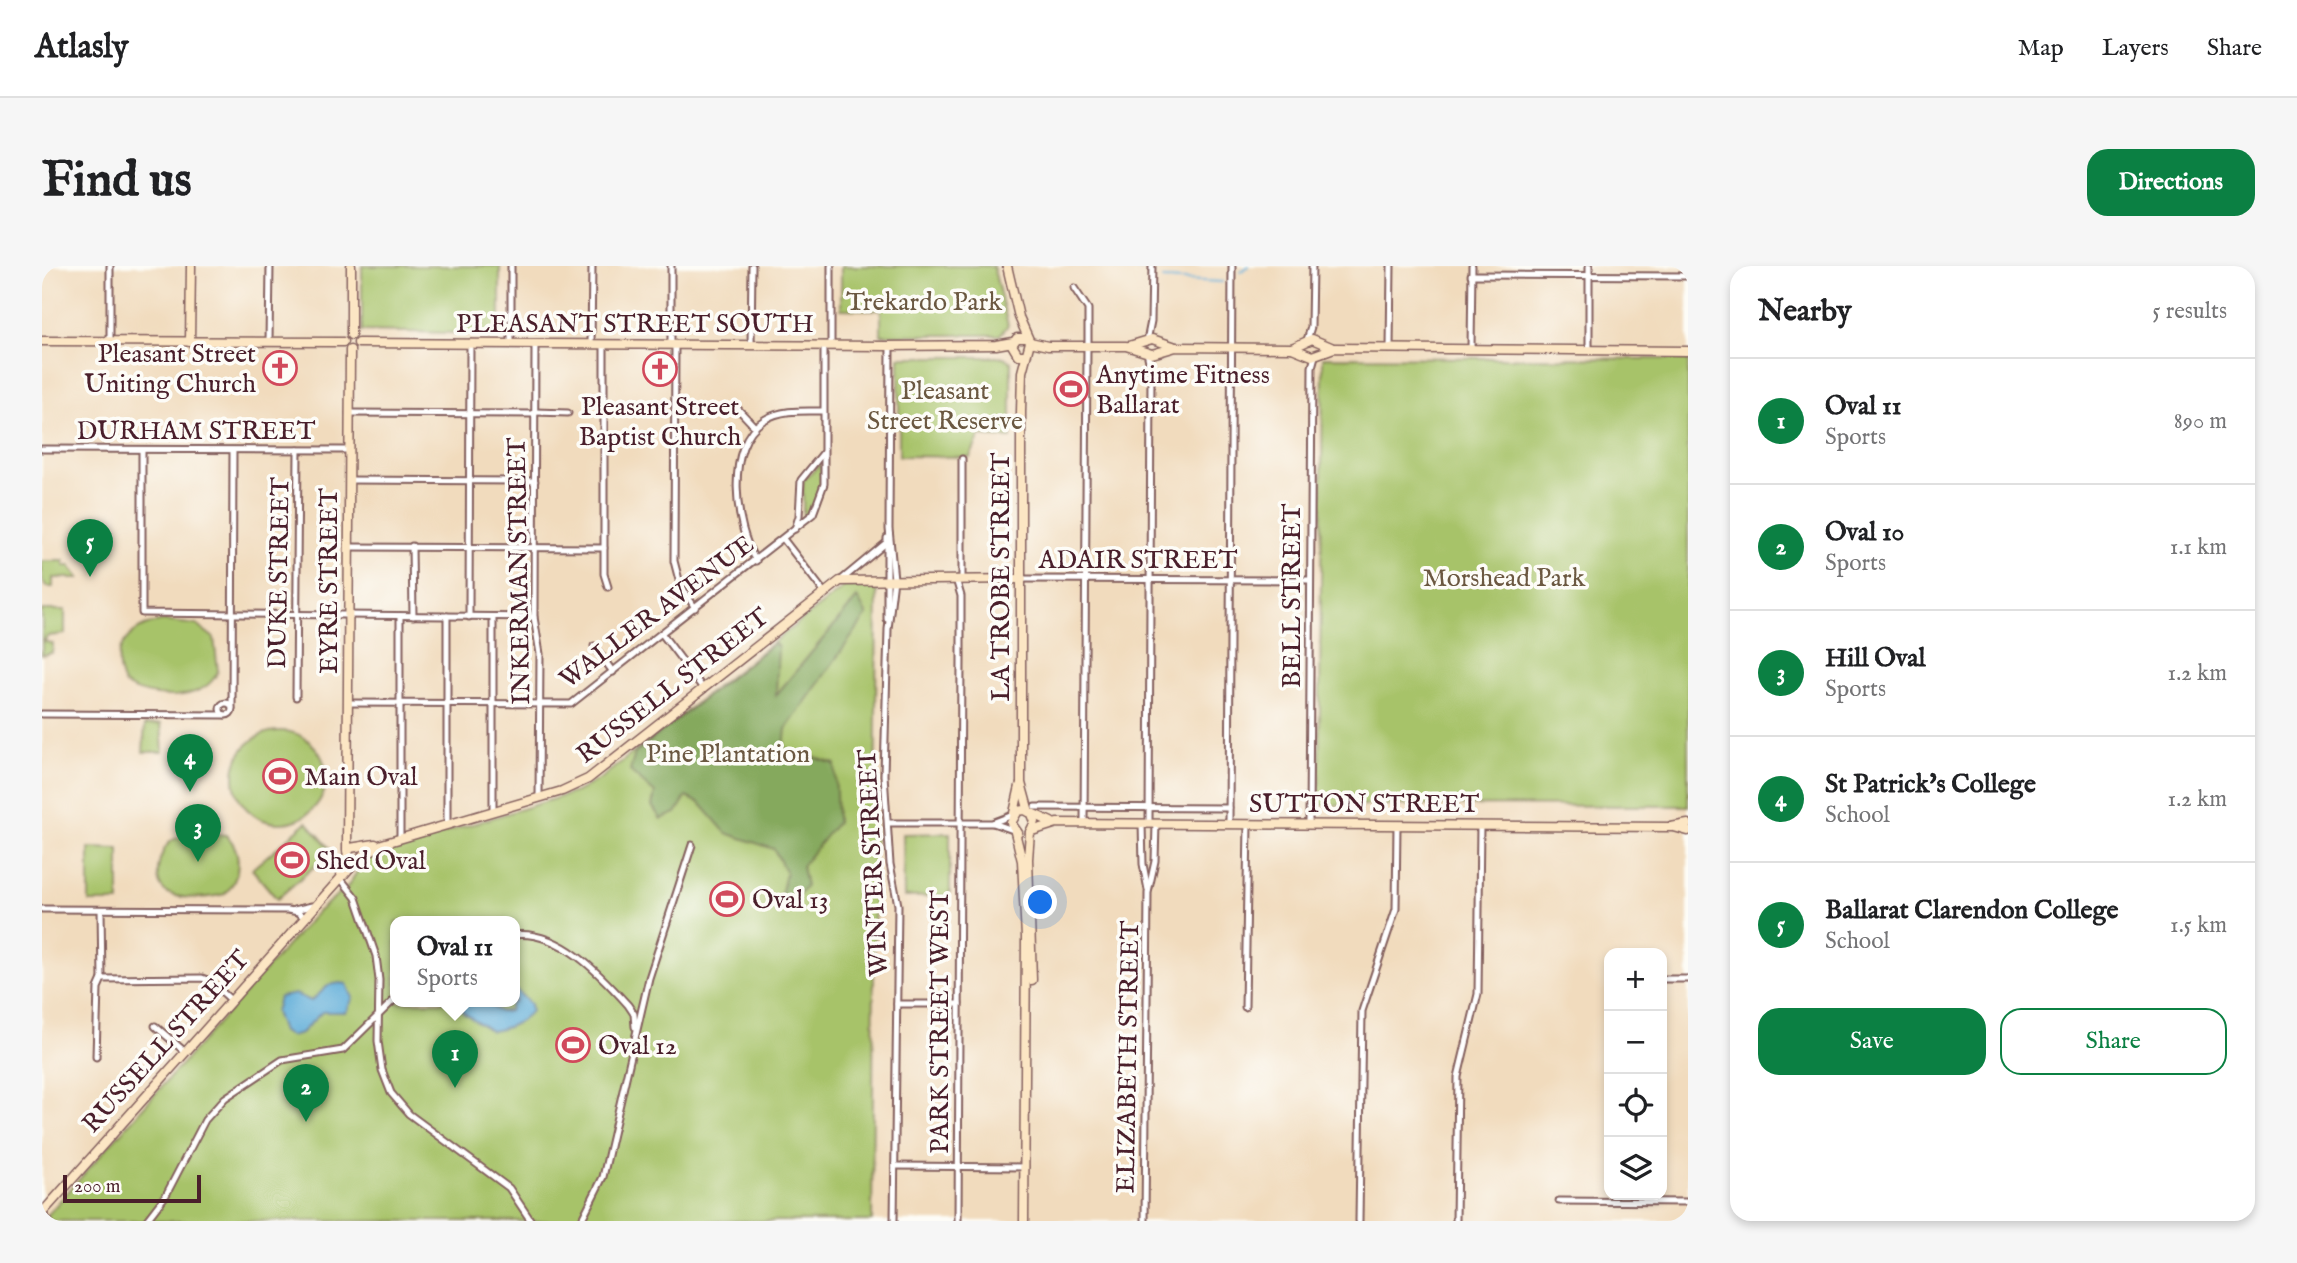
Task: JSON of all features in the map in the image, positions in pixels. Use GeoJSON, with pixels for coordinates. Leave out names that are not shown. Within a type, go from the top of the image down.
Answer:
{"type":"FeatureCollection","features":[{"type":"Feature","properties":{"kind":"main road"},"geometry":{"type":"LineString","coordinates":[[190,342],[191,266]]}},
{"type":"Feature","properties":{"kind":"main road"},"geometry":{"type":"LineString","coordinates":[[343,342],[350,350],[358,343],[351,335],[351,266]]}},
{"type":"Feature","properties":{"kind":"main road"},"geometry":{"type":"LineString","coordinates":[[1007,266],[1019,317],[1022,346]]}},
{"type":"Feature","properties":{"kind":"main road"},"geometry":{"type":"LineString","coordinates":[[42,341],[343,342],[351,335]]}},
{"type":"Feature","properties":{"kind":"main road","name":"PLEASANT STREET SOUTH"},"geometry":{"type":"LineString","coordinates":[[358,343],[1688,349]]}},
{"type":"Feature","properties":{"kind":"main road","name":"LA TROBE STREET"},"geometry":{"type":"LineString","coordinates":[[1014,814],[1021,783],[1022,346]]}},
{"type":"Feature","properties":{"kind":"main road","name":"EYRE STREET"},"geometry":{"type":"LineString","coordinates":[[347,853],[350,350]]}},
{"type":"Feature","properties":{"kind":"main road","name":"ADAIR STREET"},"geometry":{"type":"LineString","coordinates":[[841,581],[1022,579]]}},
{"type":"Feature","properties":{"kind":"main road","name":"RUSSELL STREET"},"geometry":{"type":"LineString","coordinates":[[356,846],[382,844],[569,789],[592,776],[702,687],[841,581]]}},
{"type":"Feature","properties":{"kind":"main road","name":"LA TROBE STREET"},"geometry":{"type":"LineString","coordinates":[[1021,783],[1032,811]]}},
{"type":"Feature","properties":{"kind":"main road"},"geometry":{"type":"LineString","coordinates":[[1024,1221],[1028,1167],[1031,831],[1035,822],[1032,811],[1021,810],[1014,814],[1011,823],[1022,860],[1026,937],[1028,1167],[1030,1221]]}},
{"type":"Feature","properties":{"kind":"main road","name":"EYRE STREET"},"geometry":{"type":"LineString","coordinates":[[347,811],[350,834],[359,859]]}},
{"type":"Feature","properties":{"kind":"main road","name":"SUTTON STREET"},"geometry":{"type":"LineString","coordinates":[[1032,811],[1057,823]]}},
{"type":"Feature","properties":{"kind":"main road","name":"SUTTON STREET"},"geometry":{"type":"LineString","coordinates":[[1031,831],[1057,823],[1671,827],[1688,824]]}},
{"type":"Feature","properties":{"kind":"main road","name":"SUTTON STREET"},"geometry":{"type":"LineString","coordinates":[[1671,827],[1688,831]]}},
{"type":"Feature","properties":{"kind":"main road"},"geometry":{"type":"LineString","coordinates":[[1014,831],[1031,831]]}},
{"type":"Feature","properties":{"kind":"main road","name":"RUSSELL STREET"},"geometry":{"type":"LineString","coordinates":[[42,1212],[308,912],[359,859],[382,844]]}},
{"type":"Feature","properties":{"kind":"main road"},"geometry":{"type":"LineString","coordinates":[[356,846],[347,853],[349,860],[359,859]]}},
{"type":"Feature","properties":{"kind":"main road","name":"RUSSELL STREET"},"geometry":{"type":"LineString","coordinates":[[340,878],[346,866],[347,853]]}},
{"type":"Feature","properties":{"kind":"street"},"geometry":{"type":"LineString","coordinates":[[110,266],[110,342]]}},
{"type":"Feature","properties":{"kind":"street"},"geometry":{"type":"LineString","coordinates":[[270,266],[270,342]]}},
{"type":"Feature","properties":{"kind":"street"},"geometry":{"type":"LineString","coordinates":[[511,266],[511,343]]}},
{"type":"Feature","properties":{"kind":"street"},"geometry":{"type":"LineString","coordinates":[[591,344],[592,266]]}},
{"type":"Feature","properties":{"kind":"street"},"geometry":{"type":"LineString","coordinates":[[671,266],[674,561],[680,584],[695,608]]}},
{"type":"Feature","properties":{"kind":"street"},"geometry":{"type":"LineString","coordinates":[[751,345],[752,266]]}},
{"type":"Feature","properties":{"kind":"street","name":"WALLER AVENUE"},"geometry":{"type":"LineString","coordinates":[[348,703],[571,704],[811,517],[820,502],[824,484],[823,411],[831,266]]}},
{"type":"Feature","properties":{"kind":"street"},"geometry":{"type":"LineString","coordinates":[[1149,824],[1152,266]]}},
{"type":"Feature","properties":{"kind":"street"},"geometry":{"type":"LineString","coordinates":[[1229,824],[1232,266]]}},
{"type":"Feature","properties":{"kind":"street","name":"BELL STREET"},"geometry":{"type":"LineString","coordinates":[[1309,824],[1312,266]]}},
{"type":"Feature","properties":{"kind":"street"},"geometry":{"type":"LineString","coordinates":[[1390,348],[1391,266]]}},
{"type":"Feature","properties":{"kind":"street"},"geometry":{"type":"LineString","coordinates":[[1471,348],[1472,266]]}},
{"type":"Feature","properties":{"kind":"street"},"geometry":{"type":"LineString","coordinates":[[1589,266],[1589,348]]}},
{"type":"Feature","properties":{"kind":"street"},"geometry":{"type":"LineString","coordinates":[[1471,275],[1688,276]]}},
{"type":"Feature","properties":{"kind":"street"},"geometry":{"type":"LineString","coordinates":[[1074,288],[1088,307],[1084,823]]}},
{"type":"Feature","properties":{"kind":"street"},"geometry":{"type":"LineString","coordinates":[[469,617],[470,343]]}},
{"type":"Feature","properties":{"kind":"street","name":"INKERMAN STREET"},"geometry":{"type":"LineString","coordinates":[[535,344],[534,617],[540,651],[539,797]]}},
{"type":"Feature","properties":{"kind":"street"},"geometry":{"type":"LineString","coordinates":[[604,344],[604,576],[608,587]]}},
{"type":"Feature","properties":{"kind":"street","name":"WINTER STREET"},"geometry":{"type":"LineString","coordinates":[[890,346],[891,579],[884,775],[890,864],[898,905],[894,1221]]}},
{"type":"Feature","properties":{"kind":"street"},"geometry":{"type":"LineString","coordinates":[[738,409],[755,427]]}},
{"type":"Feature","properties":{"kind":"street"},"geometry":{"type":"LineString","coordinates":[[756,561],[745,544],[738,510],[739,462],[745,441],[755,427],[777,414],[823,411]]}},
{"type":"Feature","properties":{"kind":"street"},"geometry":{"type":"LineString","coordinates":[[349,413],[568,413]]}},
{"type":"Feature","properties":{"kind":"street","name":"DURHAM STREET"},"geometry":{"type":"LineString","coordinates":[[42,449],[349,450]]}},
{"type":"Feature","properties":{"kind":"street"},"geometry":{"type":"LineString","coordinates":[[142,450],[142,613],[534,617]]}},
{"type":"Feature","properties":{"kind":"street","name":"DUKE STREET"},"geometry":{"type":"LineString","coordinates":[[296,697],[298,450]]}},
{"type":"Feature","properties":{"kind":"street"},"geometry":{"type":"LineString","coordinates":[[42,713],[230,713],[233,451]]}},
{"type":"Feature","properties":{"kind":"street","name":"WALLER AVENUE"},"geometry":{"type":"LineString","coordinates":[[791,534],[799,516],[801,480],[824,451]]}},
{"type":"Feature","properties":{"kind":"street","name":"PARK STREET WEST"},"geometry":{"type":"LineString","coordinates":[[958,1221],[959,579],[962,459]]}},
{"type":"Feature","properties":{"kind":"street"},"geometry":{"type":"LineString","coordinates":[[349,480],[535,481]]}},
{"type":"Feature","properties":{"kind":"street","name":"WINTER STREET"},"geometry":{"type":"LineString","coordinates":[[889,529],[887,542],[891,579]]}},
{"type":"Feature","properties":{"kind":"street"},"geometry":{"type":"LineString","coordinates":[[784,540],[824,592]]}},
{"type":"Feature","properties":{"kind":"street","name":"RUSSELL STREET"},"geometry":{"type":"LineString","coordinates":[[841,581],[887,542]]}},
{"type":"Feature","properties":{"kind":"street"},"geometry":{"type":"LineString","coordinates":[[349,547],[604,548]]}},
{"type":"Feature","properties":{"kind":"street"},"geometry":{"type":"LineString","coordinates":[[412,547],[412,616]]}},
{"type":"Feature","properties":{"kind":"street","name":"ADAIR STREET"},"geometry":{"type":"LineString","coordinates":[[1022,579],[1310,580]]}},
{"type":"Feature","properties":{"kind":"street"},"geometry":{"type":"LineString","coordinates":[[400,616],[400,838]]}},
{"type":"Feature","properties":{"kind":"street"},"geometry":{"type":"LineString","coordinates":[[447,616],[447,824]]}},
{"type":"Feature","properties":{"kind":"street"},"geometry":{"type":"LineString","coordinates":[[493,811],[494,617]]}},
{"type":"Feature","properties":{"kind":"street"},"geometry":{"type":"LineString","coordinates":[[662,634],[702,687]]}},
{"type":"Feature","properties":{"kind":"street"},"geometry":{"type":"LineString","coordinates":[[594,646],[612,672]]}},
{"type":"Feature","properties":{"kind":"street"},"geometry":{"type":"LineString","coordinates":[[206,715],[214,713],[229,700],[231,691]]}},
{"type":"Feature","properties":{"kind":"street"},"geometry":{"type":"LineString","coordinates":[[222,705],[232,708]]}},
{"type":"Feature","properties":{"kind":"street"},"geometry":{"type":"LineString","coordinates":[[222,705],[220,712],[225,715]]}},
{"type":"Feature","properties":{"kind":"street","name":"SUTTON STREET"},"geometry":{"type":"LineString","coordinates":[[1032,811],[1084,808],[1229,808]]}},
{"type":"Feature","properties":{"kind":"street"},"geometry":{"type":"LineString","coordinates":[[992,823],[1014,814]]}},
{"type":"Feature","properties":{"kind":"street"},"geometry":{"type":"LineString","coordinates":[[889,823],[992,823],[1014,831]]}},
{"type":"Feature","properties":{"kind":"street","name":"ELIZABETH STREET"},"geometry":{"type":"LineString","coordinates":[[1145,1221],[1149,893],[1155,861],[1149,824]]}},
{"type":"Feature","properties":{"kind":"street","name":"ELIZABETH STREET"},"geometry":{"type":"LineString","coordinates":[[1149,824],[1143,864],[1149,893]]}},
{"type":"Feature","properties":{"kind":"street"},"geometry":{"type":"LineString","coordinates":[[1245,1007],[1248,824]]}},
{"type":"Feature","properties":{"kind":"street"},"geometry":{"type":"LineString","coordinates":[[1359,1221],[1362,1011],[1396,907],[1397,825]]}},
{"type":"Feature","properties":{"kind":"street"},"geometry":{"type":"LineString","coordinates":[[1456,1221],[1458,1077],[1478,994],[1479,825]]}},
{"type":"Feature","properties":{"kind":"street"},"geometry":{"type":"LineString","coordinates":[[581,1221],[603,1177],[635,1031],[692,845]]}},
{"type":"Feature","properties":{"kind":"street"},"geometry":{"type":"LineString","coordinates":[[340,878],[354,895],[373,949],[379,975],[380,1061],[395,1099],[409,1114],[509,1188],[531,1221]]}},
{"type":"Feature","properties":{"kind":"street"},"geometry":{"type":"LineString","coordinates":[[42,909],[308,912]]}},
{"type":"Feature","properties":{"kind":"street"},"geometry":{"type":"LineString","coordinates":[[96,1056],[98,988],[102,979],[101,910]]}},
{"type":"Feature","properties":{"kind":"street"},"geometry":{"type":"LineString","coordinates":[[291,910],[308,912]]}},
{"type":"Feature","properties":{"kind":"street"},"geometry":{"type":"LineString","coordinates":[[520,935],[545,937],[566,949],[628,1005],[634,1014],[635,1031]]}},
{"type":"Feature","properties":{"kind":"street"},"geometry":{"type":"LineString","coordinates":[[102,979],[202,978],[210,981],[231,1000]]}},
{"type":"Feature","properties":{"kind":"street"},"geometry":{"type":"LineString","coordinates":[[1667,979],[1688,979]]}},
{"type":"Feature","properties":{"kind":"street"},"geometry":{"type":"LineString","coordinates":[[146,1221],[166,1195],[205,1120],[225,1098],[282,1060],[343,1050],[390,1003]]}},
{"type":"Feature","properties":{"kind":"street"},"geometry":{"type":"LineString","coordinates":[[897,1004],[959,1004]]}},
{"type":"Feature","properties":{"kind":"street"},"geometry":{"type":"LineString","coordinates":[[155,1026],[184,1051]]}},
{"type":"Feature","properties":{"kind":"street"},"geometry":{"type":"LineString","coordinates":[[895,1166],[1028,1167]]}},
{"type":"Feature","properties":{"kind":"street"},"geometry":{"type":"LineString","coordinates":[[1559,1201],[1688,1202]]}},
{"type":"Feature","properties":{"kind":"street"},"geometry":{"type":"LineString","coordinates":[[42,1212],[50,1221]]}},
{"type":"Feature","properties":{"kind":"green space"},"geometry":{"type":"Polygon","coordinates":[[[362,266],[500,266],[500,334],[362,331],[362,266]]]}},
{"type":"Feature","properties":{"kind":"green space","name":"Trekardo Park"},"geometry":{"type":"Polygon","coordinates":[[[841,266],[993,266],[1008,325],[1000,335],[881,335],[881,310],[841,309],[841,266]]]}},
{"type":"Feature","properties":{"kind":"green space","name":"Pleasant Street Reserve"},"geometry":{"type":"Polygon","coordinates":[[[899,357],[1004,357],[1011,362],[1011,438],[980,436],[970,457],[899,456],[899,357]]]}},
{"type":"Feature","properties":{"kind":"green space","name":"Morshead Park"},"geometry":{"type":"Polygon","coordinates":[[[1323,357],[1688,359],[1688,806],[1319,805],[1323,357]]]}},
{"type":"Feature","properties":{"kind":"green space"},"geometry":{"type":"Polygon","coordinates":[[[820,464],[819,495],[813,509],[803,520],[803,481],[820,464]]]}},
{"type":"Feature","properties":{"kind":"green space"},"geometry":{"type":"Polygon","coordinates":[[[42,561],[64,561],[64,566],[70,566],[79,578],[53,578],[53,587],[46,587],[42,580],[42,561]]]}},
{"type":"Feature","properties":{"kind":"green space"},"geometry":{"type":"Polygon","coordinates":[[[877,585],[872,1221],[42,1221],[317,912],[348,886],[366,857],[576,792],[601,778],[845,586],[877,585]]]}},
{"type":"Feature","properties":{"kind":"green space","name":"Pine Plantation"},"geometry":{"type":"Polygon","coordinates":[[[857,598],[867,615],[786,729],[784,748],[835,764],[837,822],[802,866],[806,886],[790,905],[779,904],[786,873],[774,849],[726,833],[700,803],[686,797],[676,813],[661,819],[652,806],[655,793],[630,771],[635,753],[774,643],[778,647],[776,695],[857,598]]]}},
{"type":"Feature","properties":{"kind":"green space"},"geometry":{"type":"Polygon","coordinates":[[[42,610],[65,610],[65,634],[48,636],[44,641],[53,644],[52,653],[42,655],[42,610]]]}},
{"type":"Feature","properties":{"kind":"green space"},"geometry":{"type":"Polygon","coordinates":[[[165,621],[197,625],[214,638],[218,671],[211,682],[201,689],[189,694],[161,696],[124,684],[119,660],[125,641],[132,633],[142,628],[165,621]]]}},
{"type":"Feature","properties":{"kind":"green space"},"geometry":{"type":"Polygon","coordinates":[[[161,724],[163,752],[143,752],[145,725],[161,724]]]}},
{"type":"Feature","properties":{"kind":"green space","name":"Main Oval"},"geometry":{"type":"Polygon","coordinates":[[[280,731],[298,735],[313,744],[322,759],[326,777],[322,795],[313,810],[298,819],[280,823],[262,819],[247,810],[238,795],[234,777],[238,759],[247,744],[262,735],[280,731]]]}},
{"type":"Feature","properties":{"kind":"green space","name":"Shed Oval"},"geometry":{"type":"Polygon","coordinates":[[[307,822],[332,851],[277,899],[252,869],[307,822]]]}},
{"type":"Feature","properties":{"kind":"green space"},"geometry":{"type":"Polygon","coordinates":[[[197,833],[226,835],[235,849],[237,873],[225,894],[183,897],[170,894],[160,884],[158,869],[166,846],[177,838],[197,833]]]}},
{"type":"Feature","properties":{"kind":"green space"},"geometry":{"type":"Polygon","coordinates":[[[950,833],[950,892],[946,896],[904,897],[903,834],[950,833]]]}},
{"type":"Feature","properties":{"kind":"green space"},"geometry":{"type":"Polygon","coordinates":[[[89,848],[119,849],[119,902],[89,902],[89,848]]]}},
{"type":"Feature","properties":{"kind":"water"},"geometry":{"type":"Polygon","coordinates":[[[347,984],[353,998],[346,1012],[322,1012],[301,1033],[290,1036],[282,1032],[275,1012],[279,997],[296,994],[311,1001],[329,985],[347,984]]]}},
{"type":"Feature","properties":{"kind":"water"},"geometry":{"type":"Polygon","coordinates":[[[520,994],[530,1004],[531,1011],[523,1019],[513,1025],[491,1031],[463,1012],[462,1007],[492,1007],[500,1012],[509,1011],[510,1007],[520,1007],[520,994]]]}},
{"type":"Feature","properties":{"kind":"waterway"},"geometry":{"type":"LineString","coordinates":[[1128,266],[1141,270]]}},
{"type":"Feature","properties":{"kind":"waterway"},"geometry":{"type":"LineString","coordinates":[[1240,272],[1249,266]]}},
{"type":"Feature","properties":{"kind":"waterway"},"geometry":{"type":"LineString","coordinates":[[1163,279],[1223,282]]}},
{"type":"Feature","properties":{"kind":"place","name":"Pleasant Street Uniting Church"},"geometry":{"type":"Point","coordinates":[280,368]}},
{"type":"Feature","properties":{"kind":"place","name":"Pleasant Street Baptist Church"},"geometry":{"type":"Point","coordinates":[660,369]}},
{"type":"Feature","properties":{"kind":"place","name":"Anytime Fitness Ballarat"},"geometry":{"type":"Point","coordinates":[1071,389]}},
{"type":"Feature","properties":{"kind":"place","name":"Ballarat Clarendon College"},"geometry":{"type":"Point","coordinates":[90,577]}},
{"type":"Feature","properties":{"kind":"place","name":"Main Oval"},"geometry":{"type":"Point","coordinates":[280,776]}},
{"type":"Feature","properties":{"kind":"place","name":"St Patrick's College"},"geometry":{"type":"Point","coordinates":[190,792]}},
{"type":"Feature","properties":{"kind":"place","name":"Shed Oval"},"geometry":{"type":"Point","coordinates":[292,860]}},
{"type":"Feature","properties":{"kind":"place","name":"Hill Oval"},"geometry":{"type":"Point","coordinates":[198,862]}},
{"type":"Feature","properties":{"kind":"place","name":"Oval 13"},"geometry":{"type":"Point","coordinates":[727,899]}},
{"type":"Feature","properties":{"kind":"place","name":"Oval 12"},"geometry":{"type":"Point","coordinates":[573,1045]}},
{"type":"Feature","properties":{"kind":"place","name":"Oval 11"},"geometry":{"type":"Point","coordinates":[455,1088]}},
{"type":"Feature","properties":{"kind":"place","name":"Oval 10"},"geometry":{"type":"Point","coordinates":[306,1122]}}]}
